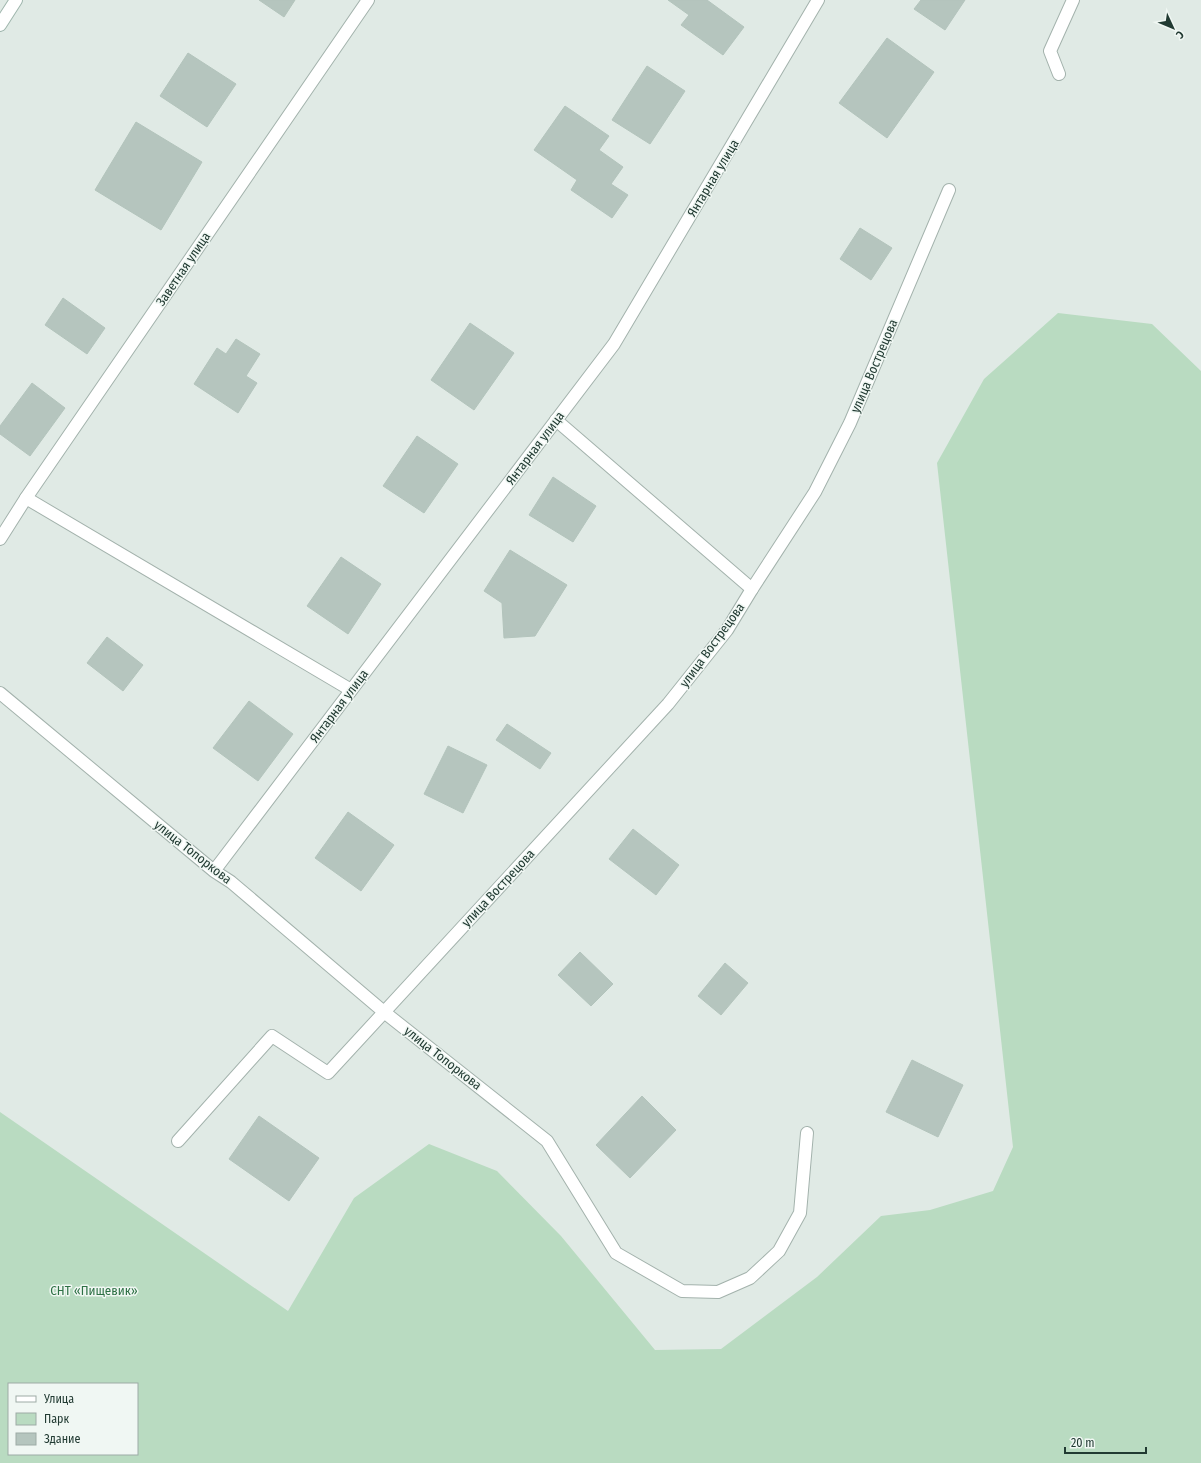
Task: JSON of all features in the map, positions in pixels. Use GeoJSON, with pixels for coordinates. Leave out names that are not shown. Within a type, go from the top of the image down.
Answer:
{"type":"FeatureCollection","features":[{"type":"Feature","properties":{"kind":"street"},"geometry":{"type":"LineString","coordinates":[[0,25],[16,0]]}},
{"type":"Feature","properties":{"kind":"street","name":"Заветная улица"},"geometry":{"type":"LineString","coordinates":[[0,539],[26,498],[368,0]]}},
{"type":"Feature","properties":{"kind":"street","name":"Янтарная улица"},"geometry":{"type":"LineString","coordinates":[[214,871],[614,344],[818,0]]}},
{"type":"Feature","properties":{"kind":"street"},"geometry":{"type":"LineString","coordinates":[[1059,74],[1050,51],[1073,0]]}},
{"type":"Feature","properties":{"kind":"street","name":"улица Вострецова"},"geometry":{"type":"LineString","coordinates":[[178,1141],[272,1036],[328,1072],[668,704],[727,630],[815,492],[850,423],[949,190]]}},
{"type":"Feature","properties":{"kind":"street"},"geometry":{"type":"LineString","coordinates":[[556,420],[752,589]]}},
{"type":"Feature","properties":{"kind":"street"},"geometry":{"type":"LineString","coordinates":[[26,498],[351,690]]}},
{"type":"Feature","properties":{"kind":"street","name":"улица Топоркова"},"geometry":{"type":"LineString","coordinates":[[0,693],[214,871],[231,882],[384,1012],[547,1141],[616,1253],[682,1291],[718,1292],[750,1278],[779,1251],[800,1213],[807,1133]]}},
{"type":"Feature","properties":{"kind":"green space","name":"СНТ «Пищевик»"},"geometry":{"type":"Polygon","coordinates":[[[1058,313],[1152,324],[1201,371],[1201,1463],[0,1463],[0,1112],[288,1311],[354,1198],[429,1144],[497,1171],[561,1236],[655,1350],[721,1349],[817,1277],[881,1216],[930,1210],[993,1191],[1013,1147],[937,463],[984,379],[1058,313]]]}},
{"type":"Feature","properties":{"kind":"building"},"geometry":{"type":"Polygon","coordinates":[[[259,0],[295,0],[284,17],[259,0]]]}},
{"type":"Feature","properties":{"kind":"building"},"geometry":{"type":"Polygon","coordinates":[[[668,0],[707,0],[744,27],[723,55],[681,25],[689,15],[668,0]]]}},
{"type":"Feature","properties":{"kind":"building"},"geometry":{"type":"Polygon","coordinates":[[[921,0],[965,0],[945,30],[914,9],[921,0]]]}},
{"type":"Feature","properties":{"kind":"building"},"geometry":{"type":"Polygon","coordinates":[[[887,38],[934,72],[887,138],[839,103],[887,38]]]}},
{"type":"Feature","properties":{"kind":"building"},"geometry":{"type":"Polygon","coordinates":[[[188,53],[236,84],[207,127],[160,96],[188,53]]]}},
{"type":"Feature","properties":{"kind":"building"},"geometry":{"type":"Polygon","coordinates":[[[647,66],[685,91],[650,144],[612,120],[647,66]]]}},
{"type":"Feature","properties":{"kind":"building"},"geometry":{"type":"Polygon","coordinates":[[[565,106],[609,136],[599,150],[623,167],[611,184],[628,195],[612,218],[571,190],[577,180],[534,150],[565,106]]]}},
{"type":"Feature","properties":{"kind":"building"},"geometry":{"type":"Polygon","coordinates":[[[136,122],[202,162],[161,230],[95,190],[136,122]]]}},
{"type":"Feature","properties":{"kind":"building"},"geometry":{"type":"Polygon","coordinates":[[[860,228],[892,248],[871,280],[840,259],[860,228]]]}},
{"type":"Feature","properties":{"kind":"building"},"geometry":{"type":"Polygon","coordinates":[[[63,298],[105,328],[87,354],[45,325],[63,298]]]}},
{"type":"Feature","properties":{"kind":"building"},"geometry":{"type":"Polygon","coordinates":[[[470,323],[514,353],[474,410],[431,380],[470,323]]]}},
{"type":"Feature","properties":{"kind":"building"},"geometry":{"type":"Polygon","coordinates":[[[236,339],[260,354],[246,376],[257,383],[238,413],[194,384],[217,348],[226,354],[236,339]]]}},
{"type":"Feature","properties":{"kind":"building"},"geometry":{"type":"Polygon","coordinates":[[[32,383],[65,408],[30,456],[0,434],[0,426],[32,383]]]}},
{"type":"Feature","properties":{"kind":"building"},"geometry":{"type":"Polygon","coordinates":[[[417,436],[458,464],[424,513],[383,486],[417,436]]]}},
{"type":"Feature","properties":{"kind":"building"},"geometry":{"type":"Polygon","coordinates":[[[553,477],[596,506],[573,542],[529,515],[553,477]]]}},
{"type":"Feature","properties":{"kind":"building"},"geometry":{"type":"Polygon","coordinates":[[[510,550],[567,585],[535,636],[504,638],[502,603],[484,591],[510,550]]]}},
{"type":"Feature","properties":{"kind":"building"},"geometry":{"type":"Polygon","coordinates":[[[341,557],[381,584],[348,634],[307,606],[341,557]]]}},
{"type":"Feature","properties":{"kind":"building"},"geometry":{"type":"Polygon","coordinates":[[[107,637],[143,665],[123,691],[87,663],[107,637]]]}},
{"type":"Feature","properties":{"kind":"building"},"geometry":{"type":"Polygon","coordinates":[[[249,701],[293,734],[258,781],[213,748],[249,701]]]}},
{"type":"Feature","properties":{"kind":"building"},"geometry":{"type":"Polygon","coordinates":[[[507,724],[551,753],[540,769],[496,740],[507,724]]]}},
{"type":"Feature","properties":{"kind":"building"},"geometry":{"type":"Polygon","coordinates":[[[448,746],[487,765],[463,813],[424,794],[448,746]]]}},
{"type":"Feature","properties":{"kind":"building"},"geometry":{"type":"Polygon","coordinates":[[[348,812],[394,845],[361,891],[315,858],[348,812]]]}},
{"type":"Feature","properties":{"kind":"building"},"geometry":{"type":"Polygon","coordinates":[[[633,829],[679,865],[656,895],[609,859],[633,829]]]}},
{"type":"Feature","properties":{"kind":"building"},"geometry":{"type":"Polygon","coordinates":[[[580,952],[613,984],[591,1006],[558,975],[580,952]]]}},
{"type":"Feature","properties":{"kind":"building"},"geometry":{"type":"Polygon","coordinates":[[[725,963],[748,983],[721,1015],[698,996],[725,963]]]}},
{"type":"Feature","properties":{"kind":"building"},"geometry":{"type":"Polygon","coordinates":[[[912,1060],[963,1085],[938,1137],[886,1112],[912,1060]]]}},
{"type":"Feature","properties":{"kind":"building"},"geometry":{"type":"Polygon","coordinates":[[[642,1096],[676,1130],[630,1178],[596,1145],[642,1096]]]}},
{"type":"Feature","properties":{"kind":"building"},"geometry":{"type":"Polygon","coordinates":[[[259,1116],[319,1158],[289,1201],[229,1159],[259,1116]]]}}]}
